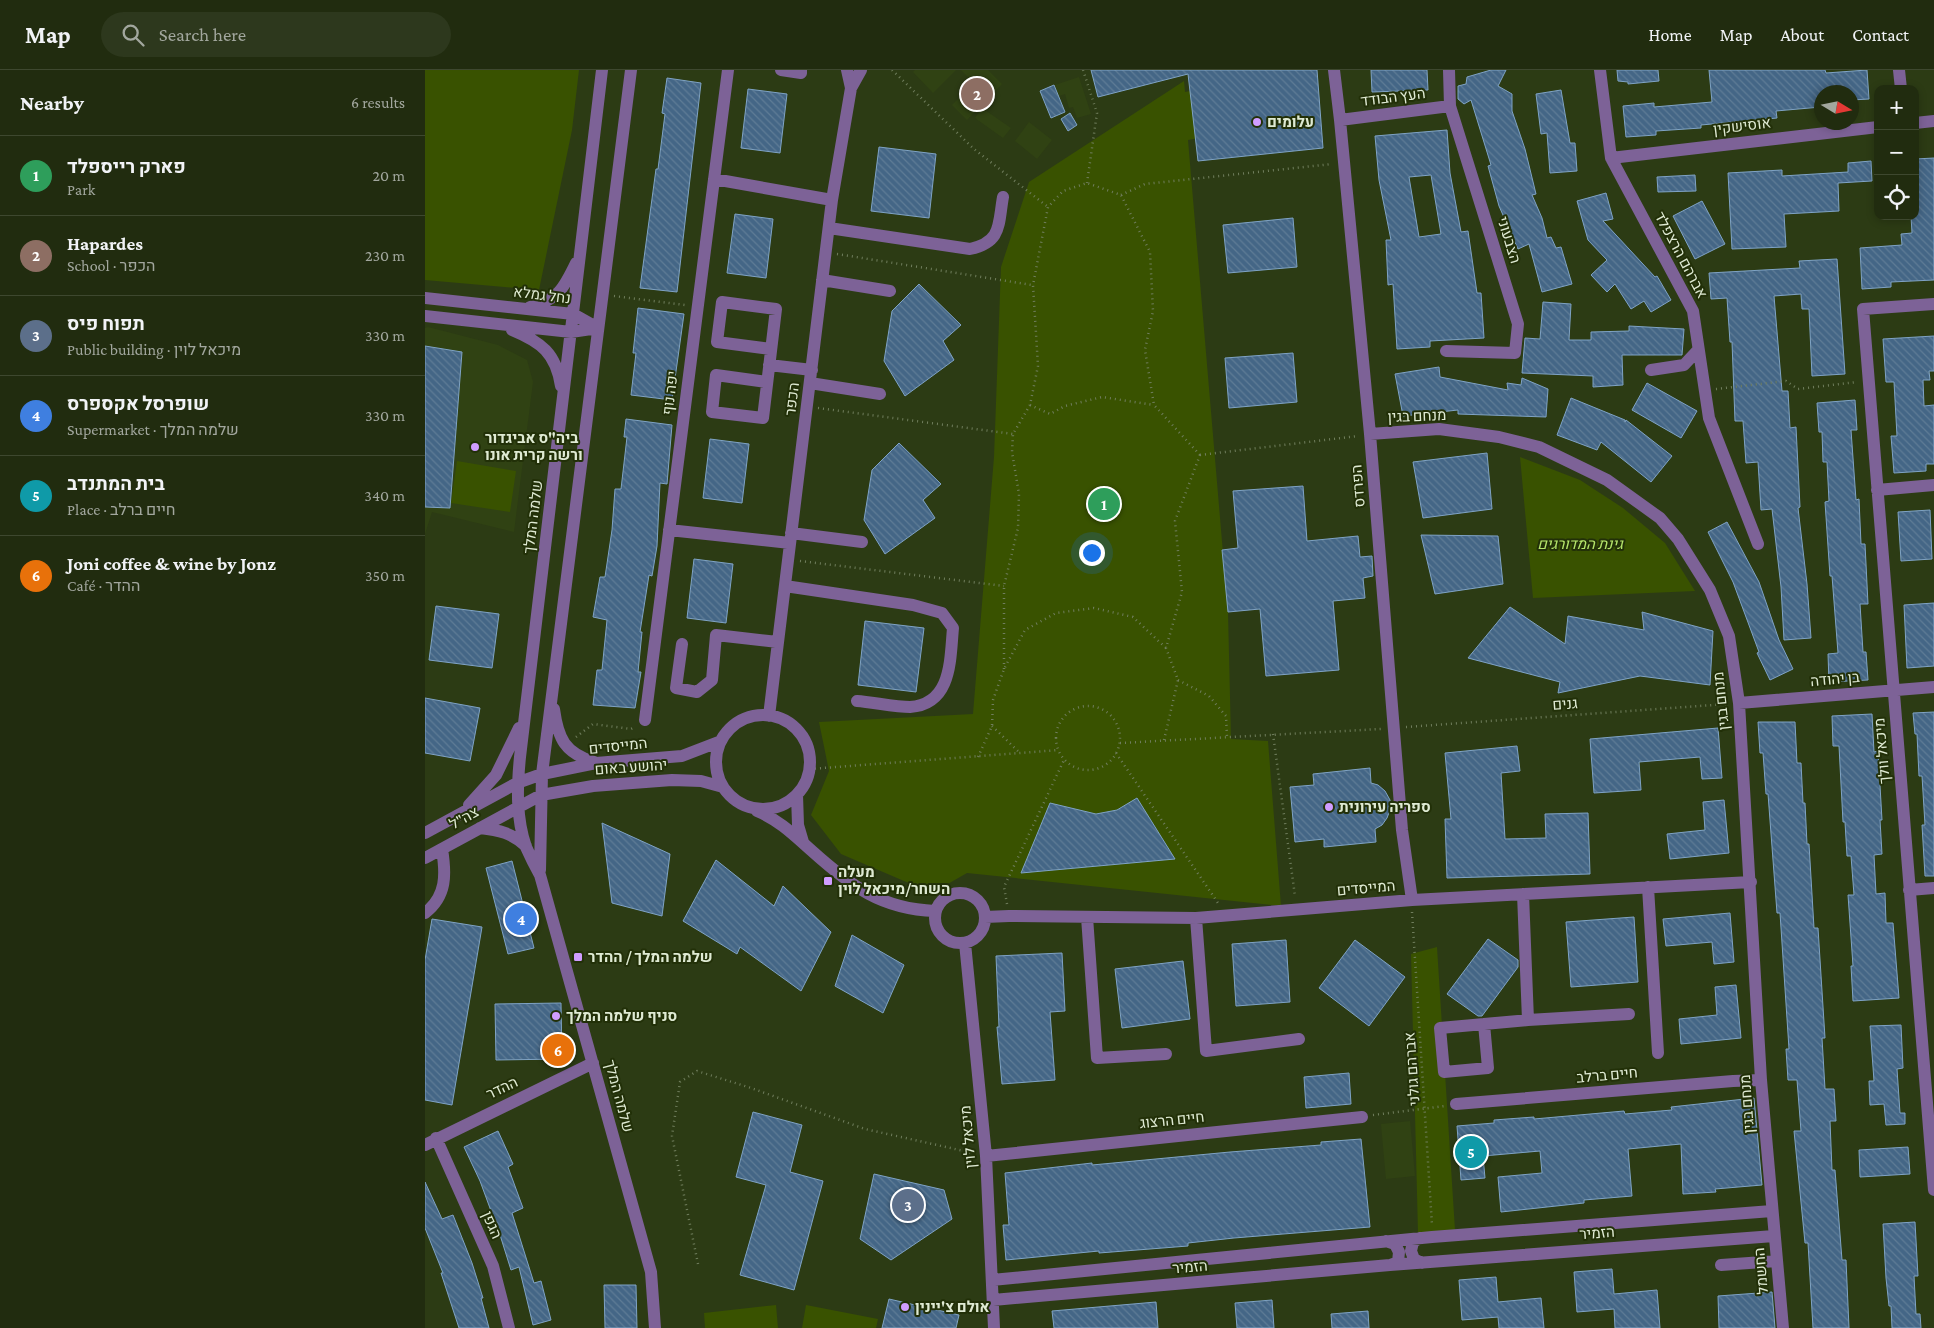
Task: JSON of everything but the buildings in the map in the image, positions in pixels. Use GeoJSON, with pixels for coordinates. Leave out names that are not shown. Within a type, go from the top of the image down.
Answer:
{"type":"FeatureCollection","features":[{"type":"Feature","properties":{"kind":"street","name":"שלמה המלך"},"geometry":{"type":"LineString","coordinates":[[602,70],[517,783],[518,808],[526,846],[540,875],[651,1272],[655,1328]]}},
{"type":"Feature","properties":{"kind":"street","name":"שלמה המלך"},"geometry":{"type":"LineString","coordinates":[[540,875],[541,796],[552,692],[631,70]]}},
{"type":"Feature","properties":{"kind":"street","name":"יפה נוף"},"geometry":{"type":"LineString","coordinates":[[645,720],[728,70]]}},
{"type":"Feature","properties":{"kind":"street"},"geometry":{"type":"LineString","coordinates":[[781,70],[801,72],[801,70]]}},
{"type":"Feature","properties":{"kind":"street","name":"הכפר"},"geometry":{"type":"LineString","coordinates":[[847,70],[851,88]]}},
{"type":"Feature","properties":{"kind":"street","name":"הכפר"},"geometry":{"type":"LineString","coordinates":[[769,716],[832,200],[851,88],[861,70]]}},
{"type":"Feature","properties":{"kind":"street","name":"הפרדס"},"geometry":{"type":"LineString","coordinates":[[1333,70],[1340,120],[1370,434],[1402,830],[1411,900]]}},
{"type":"Feature","properties":{"kind":"street","name":"הצבעוני"},"geometry":{"type":"LineString","coordinates":[[1445,351],[1515,353],[1518,324],[1450,106],[1449,70]]}},
{"type":"Feature","properties":{"kind":"street","name":"אברהם הרצפלד"},"geometry":{"type":"LineString","coordinates":[[1600,70],[1611,158],[1693,311],[1709,418],[1759,544]]}},
{"type":"Feature","properties":{"kind":"street"},"geometry":{"type":"LineString","coordinates":[[1899,70],[1901,85]]}},
{"type":"Feature","properties":{"kind":"street","name":"העץ הבודד"},"geometry":{"type":"LineString","coordinates":[[1340,120],[1450,106]]}},
{"type":"Feature","properties":{"kind":"street"},"geometry":{"type":"LineString","coordinates":[[1919,123],[1934,121]]}},
{"type":"Feature","properties":{"kind":"street","name":"אוסישקין"},"geometry":{"type":"LineString","coordinates":[[1611,158],[1874,127]]}},
{"type":"Feature","properties":{"kind":"street"},"geometry":{"type":"LineString","coordinates":[[714,179],[832,200]]}},
{"type":"Feature","properties":{"kind":"street"},"geometry":{"type":"LineString","coordinates":[[829,228],[970,249],[985,246],[996,236],[1003,197]]}},
{"type":"Feature","properties":{"kind":"street"},"geometry":{"type":"LineString","coordinates":[[525,308],[554,298],[570,276],[581,254]]}},
{"type":"Feature","properties":{"kind":"street"},"geometry":{"type":"LineString","coordinates":[[823,280],[890,291]]}},
{"type":"Feature","properties":{"kind":"street","name":"נחל גמלא"},"geometry":{"type":"LineString","coordinates":[[425,298],[573,314],[598,328]]}},
{"type":"Feature","properties":{"kind":"street"},"geometry":{"type":"LineString","coordinates":[[767,382],[716,376],[712,412],[763,418],[776,309],[722,302],[717,342],[771,349]]}},
{"type":"Feature","properties":{"kind":"street","name":"מיכאל וולך"},"geometry":{"type":"LineString","coordinates":[[1934,304],[1863,309],[1909,890],[1928,1056],[1934,1190]]}},
{"type":"Feature","properties":{"kind":"street"},"geometry":{"type":"LineString","coordinates":[[425,316],[571,332],[598,328]]}},
{"type":"Feature","properties":{"kind":"street"},"geometry":{"type":"LineString","coordinates":[[498,324],[532,338],[542,345],[557,368],[563,401]]}},
{"type":"Feature","properties":{"kind":"street"},"geometry":{"type":"LineString","coordinates":[[1651,370],[1683,364],[1699,350]]}},
{"type":"Feature","properties":{"kind":"street"},"geometry":{"type":"LineString","coordinates":[[769,365],[880,394]]}},
{"type":"Feature","properties":{"kind":"street","name":"מנחם בגין"},"geometry":{"type":"LineString","coordinates":[[1370,434],[1439,429],[1499,437],[1539,447],[1607,480],[1661,518],[1678,539],[1710,590],[1729,636],[1739,703],[1751,882],[1761,1080],[1772,1211]]}},
{"type":"Feature","properties":{"kind":"street"},"geometry":{"type":"LineString","coordinates":[[1877,490],[1934,485]]}},
{"type":"Feature","properties":{"kind":"street"},"geometry":{"type":"LineString","coordinates":[[669,530],[862,542]]}},
{"type":"Feature","properties":{"kind":"street"},"geometry":{"type":"LineString","coordinates":[[785,586],[913,605],[942,613],[953,628],[950,662],[943,691],[932,700],[911,707],[857,701]]}},
{"type":"Feature","properties":{"kind":"street"},"geometry":{"type":"LineString","coordinates":[[682,644],[676,688],[697,692],[712,680],[717,635],[778,642]]}},
{"type":"Feature","properties":{"kind":"street","name":"בן יהודה"},"geometry":{"type":"LineString","coordinates":[[1739,703],[1934,687]]}},
{"type":"Feature","properties":{"kind":"street"},"geometry":{"type":"LineString","coordinates":[[552,692],[558,731],[565,745],[574,755],[596,763]]}},
{"type":"Feature","properties":{"kind":"street"},"geometry":{"type":"LineString","coordinates":[[461,815],[496,775],[516,737],[526,710]]}},
{"type":"Feature","properties":{"kind":"street"},"geometry":{"type":"LineString","coordinates":[[743,805],[760,809],[777,807],[797,795],[807,778],[810,769],[810,758],[804,738],[789,723],[769,716],[750,717],[733,726],[721,741],[716,760],[719,778],[723,787],[735,800],[743,805],[771,817],[782,824],[828,866],[875,898],[897,907],[935,911]]}},
{"type":"Feature","properties":{"kind":"street","name":"המייסדים"},"geometry":{"type":"LineString","coordinates":[[517,783],[543,774],[596,763],[682,756],[721,741]]}},
{"type":"Feature","properties":{"kind":"street","name":"יהושע באום"},"geometry":{"type":"LineString","coordinates":[[541,796],[593,786],[672,780],[701,781],[723,787]]}},
{"type":"Feature","properties":{"kind":"street","name":"צה\"ל"},"geometry":{"type":"LineString","coordinates":[[425,833],[517,783]]}},
{"type":"Feature","properties":{"kind":"street"},"geometry":{"type":"LineString","coordinates":[[797,795],[798,825],[804,844]]}},
{"type":"Feature","properties":{"kind":"street"},"geometry":{"type":"LineString","coordinates":[[518,808],[541,796]]}},
{"type":"Feature","properties":{"kind":"street","name":"צה\"ל"},"geometry":{"type":"LineString","coordinates":[[425,858],[518,808]]}},
{"type":"Feature","properties":{"kind":"street"},"geometry":{"type":"LineString","coordinates":[[480,828],[512,834],[526,846]]}},
{"type":"Feature","properties":{"kind":"street"},"geometry":{"type":"LineString","coordinates":[[425,913],[431,908],[443,889],[445,867],[442,848]]}},
{"type":"Feature","properties":{"kind":"street","name":"המייסדים"},"geometry":{"type":"LineString","coordinates":[[985,917],[1196,918],[1411,900],[1751,882]]}},
{"type":"Feature","properties":{"kind":"street"},"geometry":{"type":"LineString","coordinates":[[1648,887],[1658,1053]]}},
{"type":"Feature","properties":{"kind":"street"},"geometry":{"type":"LineString","coordinates":[[1909,890],[1934,888]]}},
{"type":"Feature","properties":{"kind":"street"},"geometry":{"type":"LineString","coordinates":[[959,893],[974,897],[983,909],[985,917],[983,929],[965,943],[948,941],[941,936],[934,920],[935,911],[944,898],[959,893]]}},
{"type":"Feature","properties":{"kind":"street"},"geometry":{"type":"LineString","coordinates":[[1523,894],[1528,1020]]}},
{"type":"Feature","properties":{"kind":"street"},"geometry":{"type":"LineString","coordinates":[[1087,917],[1097,1058],[1167,1054]]}},
{"type":"Feature","properties":{"kind":"street"},"geometry":{"type":"LineString","coordinates":[[1196,918],[1206,1051],[1299,1039]]}},
{"type":"Feature","properties":{"kind":"street","name":"מיכאל לוין"},"geometry":{"type":"LineString","coordinates":[[965,943],[986,1156],[994,1328]]}},
{"type":"Feature","properties":{"kind":"street"},"geometry":{"type":"LineString","coordinates":[[1485,1024],[1488,1068],[1444,1072],[1440,1028],[1528,1020],[1629,1014]]}},
{"type":"Feature","properties":{"kind":"street","name":"ההדר"},"geometry":{"type":"LineString","coordinates":[[425,1145],[593,1063]]}},
{"type":"Feature","properties":{"kind":"street","name":"חיים ברלב"},"geometry":{"type":"LineString","coordinates":[[1456,1104],[1761,1080]]}},
{"type":"Feature","properties":{"kind":"street","name":"חיים הרצוג"},"geometry":{"type":"LineString","coordinates":[[986,1156],[1362,1117]]}},
{"type":"Feature","properties":{"kind":"street","name":"הגפן"},"geometry":{"type":"LineString","coordinates":[[436,1138],[493,1266],[509,1328]]}},
{"type":"Feature","properties":{"kind":"street","name":"החשמל"},"geometry":{"type":"LineString","coordinates":[[1772,1211],[1783,1328]]}},
{"type":"Feature","properties":{"kind":"street","name":"הזמיר"},"geometry":{"type":"LineString","coordinates":[[992,1280],[1386,1241],[1772,1211]]}},
{"type":"Feature","properties":{"kind":"street","name":"הזמיר"},"geometry":{"type":"LineString","coordinates":[[993,1300],[1390,1265],[1774,1236]]}},
{"type":"Feature","properties":{"kind":"street"},"geometry":{"type":"LineString","coordinates":[[1422,1263],[1414,1259],[1411,1251],[1413,1242],[1426,1238]]}},
{"type":"Feature","properties":{"kind":"street"},"geometry":{"type":"LineString","coordinates":[[1386,1241],[1395,1244],[1399,1252],[1398,1262],[1390,1265]]}},
{"type":"Feature","properties":{"kind":"street"},"geometry":{"type":"LineString","coordinates":[[1721,1265],[1777,1261]]}},
{"type":"Feature","properties":{"kind":"path"},"geometry":{"type":"LineString","coordinates":[[892,70],[975,149],[1048,207]]}},
{"type":"Feature","properties":{"kind":"path"},"geometry":{"type":"LineString","coordinates":[[1083,70],[1097,113],[1087,183]]}},
{"type":"Feature","properties":{"kind":"path"},"geometry":{"type":"LineString","coordinates":[[1121,195],[1145,184],[1344,163]]}},
{"type":"Feature","properties":{"kind":"path"},"geometry":{"type":"LineString","coordinates":[[1003,669],[1004,586],[1018,528],[1019,494],[1012,452],[1013,434],[1030,406],[1037,366],[1033,285],[1048,207],[1063,192],[1087,183],[1121,195],[1151,252],[1153,311],[1145,350],[1154,405],[1200,455]]}},
{"type":"Feature","properties":{"kind":"path"},"geometry":{"type":"LineString","coordinates":[[826,252],[1033,285]]}},
{"type":"Feature","properties":{"kind":"path"},"geometry":{"type":"LineString","coordinates":[[602,295],[698,306]]}},
{"type":"Feature","properties":{"kind":"path"},"geometry":{"type":"LineString","coordinates":[[1705,390],[1786,381],[1798,389],[1869,381]]}},
{"type":"Feature","properties":{"kind":"path"},"geometry":{"type":"LineString","coordinates":[[1030,406],[1050,414],[1065,406],[1102,397],[1154,405]]}},
{"type":"Feature","properties":{"kind":"path"},"geometry":{"type":"LineString","coordinates":[[807,407],[1013,434]]}},
{"type":"Feature","properties":{"kind":"path"},"geometry":{"type":"LineString","coordinates":[[1200,455],[1370,434]]}},
{"type":"Feature","properties":{"kind":"path"},"geometry":{"type":"LineString","coordinates":[[1166,648],[1182,592],[1175,522],[1200,455]]}},
{"type":"Feature","properties":{"kind":"path"},"geometry":{"type":"LineString","coordinates":[[788,560],[1004,586]]}},
{"type":"Feature","properties":{"kind":"path"},"geometry":{"type":"LineString","coordinates":[[978,757],[992,726],[993,700],[1003,669],[1025,630],[1056,613],[1094,608],[1133,617],[1166,648],[1178,680],[1164,740]]}},
{"type":"Feature","properties":{"kind":"path"},"geometry":{"type":"LineString","coordinates":[[1178,680],[1209,696],[1226,716],[1227,737]]}},
{"type":"Feature","properties":{"kind":"path","name":"גנים"},"geometry":{"type":"LineString","coordinates":[[1120,743],[1394,728],[1739,703]]}},
{"type":"Feature","properties":{"kind":"path"},"geometry":{"type":"LineString","coordinates":[[1092,707],[1103,710],[1117,724],[1120,743],[1117,753],[1109,762],[1101,768],[1090,770],[1073,766],[1064,760],[1056,739],[1058,728],[1063,719],[1075,709],[1092,707]]}},
{"type":"Feature","properties":{"kind":"path"},"geometry":{"type":"LineString","coordinates":[[565,745],[593,724],[631,729],[645,720]]}},
{"type":"Feature","properties":{"kind":"path"},"geometry":{"type":"LineString","coordinates":[[992,726],[1021,754]]}},
{"type":"Feature","properties":{"kind":"path"},"geometry":{"type":"LineString","coordinates":[[1273,734],[1297,910]]}},
{"type":"Feature","properties":{"kind":"path"},"geometry":{"type":"LineString","coordinates":[[810,769],[1059,750]]}},
{"type":"Feature","properties":{"kind":"path"},"geometry":{"type":"LineString","coordinates":[[1117,753],[1227,915]]}},
{"type":"Feature","properties":{"kind":"path"},"geometry":{"type":"LineString","coordinates":[[1009,916],[1004,887],[1064,760]]}},
{"type":"Feature","properties":{"kind":"path","name":"אברהם גולני"},"geometry":{"type":"LineString","coordinates":[[1411,900],[1425,1108],[1426,1238]]}},
{"type":"Feature","properties":{"kind":"path"},"geometry":{"type":"LineString","coordinates":[[698,1264],[672,1136],[680,1082],[697,1071],[751,1088],[865,1129],[986,1156]]}},
{"type":"Feature","properties":{"kind":"path"},"geometry":{"type":"LineString","coordinates":[[1362,1117],[1456,1104]]}},
{"type":"Feature","properties":{"kind":"shaded area"},"geometry":{"type":"Polygon","coordinates":[[[915,70],[956,70],[933,93],[913,72],[915,70]]]}},
{"type":"Feature","properties":{"kind":"shaded area"},"geometry":{"type":"Polygon","coordinates":[[[961,70],[988,70],[1002,84],[967,120],[952,105],[974,83],[961,70]]]}},
{"type":"Feature","properties":{"kind":"shaded area"},"geometry":{"type":"Polygon","coordinates":[[[1079,77],[1091,114],[1077,118],[1073,107],[1069,108],[1065,94],[1059,96],[1055,85],[1079,77]]]}},
{"type":"Feature","properties":{"kind":"shaded area"},"geometry":{"type":"Polygon","coordinates":[[[982,108],[1011,128],[1003,138],[975,118],[982,108]]]}},
{"type":"Feature","properties":{"kind":"shaded area"},"geometry":{"type":"Polygon","coordinates":[[[1029,122],[1052,140],[1037,159],[1015,141],[1029,122]]]}},
{"type":"Feature","properties":{"kind":"shaded area","name":"ביה\"ס אביגדור ורשה קרית אונו"},"geometry":{"type":"Polygon","coordinates":[[[428,327],[498,345],[527,360],[533,382],[514,532],[432,512],[425,534],[425,328],[428,327]]]}},
{"type":"Feature","properties":{"kind":"shaded area"},"geometry":{"type":"Polygon","coordinates":[[[1410,1121],[1415,1176],[1386,1179],[1381,1124],[1410,1121]]]}},
{"type":"Feature","properties":{"kind":"green space"},"geometry":{"type":"Polygon","coordinates":[[[425,70],[579,70],[572,130],[539,290],[425,280],[425,70]]]}},
{"type":"Feature","properties":{"kind":"green space"},"geometry":{"type":"Polygon","coordinates":[[[1184,81],[1185,92],[1230,83],[1232,132],[1188,140],[1228,612],[1231,739],[1268,741],[1281,906],[967,873],[932,893],[841,854],[811,815],[829,771],[819,722],[973,714],[994,457],[1001,267],[1029,182],[1184,81]]]}},
{"type":"Feature","properties":{"kind":"green space","name":"גינת המדורגים"},"geometry":{"type":"Polygon","coordinates":[[[1520,457],[1580,480],[1623,508],[1665,543],[1695,591],[1533,598],[1520,457]]]}},
{"type":"Feature","properties":{"kind":"green space"},"geometry":{"type":"Polygon","coordinates":[[[457,461],[516,471],[510,512],[451,503],[457,461]]]}},
{"type":"Feature","properties":{"kind":"green space"},"geometry":{"type":"Polygon","coordinates":[[[1437,947],[1455,1230],[1418,1233],[1411,954],[1437,947]]]}},
{"type":"Feature","properties":{"kind":"green space"},"geometry":{"type":"Polygon","coordinates":[[[776,1305],[778,1328],[705,1328],[704,1313],[776,1305]]]}},
{"type":"Feature","properties":{"kind":"green space"},"geometry":{"type":"Polygon","coordinates":[[[806,1305],[878,1319],[876,1328],[802,1328],[806,1305]]]}},
{"type":"Feature","properties":{"kind":"place","name":"Hapardes"},"geometry":{"type":"Point","coordinates":[977,94]}},
{"type":"Feature","properties":{"kind":"place","name":"עלומים"},"geometry":{"type":"Point","coordinates":[1257,122]}},
{"type":"Feature","properties":{"kind":"place","name":"ביה\"ס אביגדור ורשה קרית אונו"},"geometry":{"type":"Point","coordinates":[475,447]}},
{"type":"Feature","properties":{"kind":"place","name":"פארק רייספלד"},"geometry":{"type":"Point","coordinates":[1104,504]}},
{"type":"Feature","properties":{"kind":"place","name":"ספריה עירונית"},"geometry":{"type":"Point","coordinates":[1329,807]}},
{"type":"Feature","properties":{"kind":"place","name":"מעלה השחר/מיכאל לוין"},"geometry":{"type":"Point","coordinates":[828,881]}},
{"type":"Feature","properties":{"kind":"place","name":"שופרסל אקספרס"},"geometry":{"type":"Point","coordinates":[521,919]}},
{"type":"Feature","properties":{"kind":"place","name":"שלמה המלך / ההדר"},"geometry":{"type":"Point","coordinates":[578,957]}},
{"type":"Feature","properties":{"kind":"place","name":"סניף שלמה המלך"},"geometry":{"type":"Point","coordinates":[556,1016]}},
{"type":"Feature","properties":{"kind":"place","name":"Joni coffee & wine by Jonz"},"geometry":{"type":"Point","coordinates":[558,1050]}},
{"type":"Feature","properties":{"kind":"place","name":"בית המתנדב"},"geometry":{"type":"Point","coordinates":[1471,1152]}},
{"type":"Feature","properties":{"kind":"place","name":"תפוח פיס"},"geometry":{"type":"Point","coordinates":[908,1205]}},
{"type":"Feature","properties":{"kind":"place","name":"אולם צ'יינין"},"geometry":{"type":"Point","coordinates":[905,1307]}}]}
